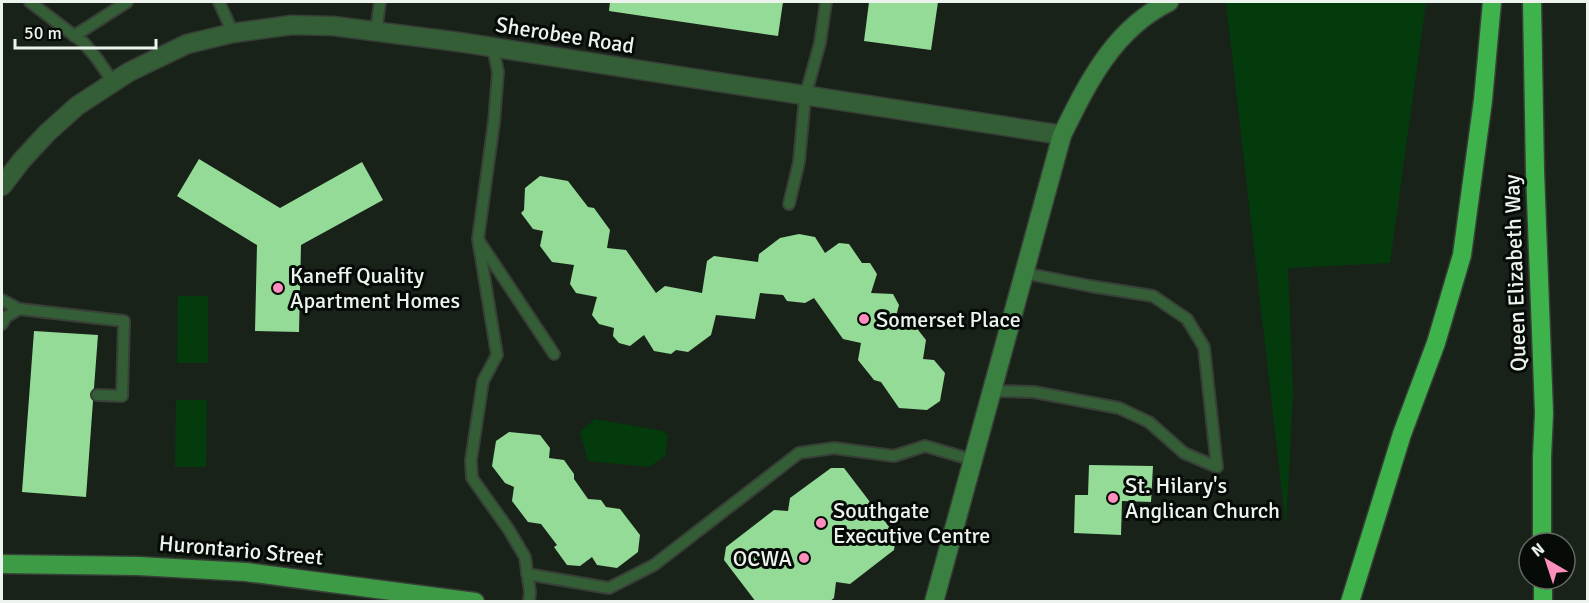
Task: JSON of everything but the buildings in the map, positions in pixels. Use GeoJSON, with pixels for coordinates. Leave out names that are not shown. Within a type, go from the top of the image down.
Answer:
{"type":"FeatureCollection","features":[{"type":"Feature","properties":{"kind":"highway"},"geometry":{"type":"LineString","coordinates":[[1350,602],[1402,434],[1436,343],[1462,255],[1483,100],[1492,2]]}},
{"type":"Feature","properties":{"kind":"highway","name":"Queen Elizabeth Way"},"geometry":{"type":"LineString","coordinates":[[1532,2],[1535,171],[1544,414],[1542,531]]}},
{"type":"Feature","properties":{"kind":"main road","name":"Hurontario Street"},"geometry":{"type":"LineString","coordinates":[[2,564],[138,566],[246,572],[475,602]]}},
{"type":"Feature","properties":{"kind":"street"},"geometry":{"type":"LineString","coordinates":[[934,602],[1062,135],[1096,69],[1127,32],[1169,2]]}},
{"type":"Feature","properties":{"kind":"street","name":"Sherobee Road"},"geometry":{"type":"LineString","coordinates":[[2,186],[47,133],[77,106],[113,82],[187,44],[233,33],[292,25],[333,26],[376,31],[1062,135]]}},
{"type":"Feature","properties":{"kind":"lane"},"geometry":{"type":"LineString","coordinates":[[30,2],[84,43],[113,82]]}},
{"type":"Feature","properties":{"kind":"lane"},"geometry":{"type":"LineString","coordinates":[[74,36],[128,2]]}},
{"type":"Feature","properties":{"kind":"lane"},"geometry":{"type":"LineString","coordinates":[[219,2],[233,33]]}},
{"type":"Feature","properties":{"kind":"lane"},"geometry":{"type":"LineString","coordinates":[[376,31],[380,2]]}},
{"type":"Feature","properties":{"kind":"lane"},"geometry":{"type":"LineString","coordinates":[[789,204],[799,162],[805,97],[820,43],[826,2]]}},
{"type":"Feature","properties":{"kind":"lane"},"geometry":{"type":"LineString","coordinates":[[493,48],[498,72],[494,122],[478,239],[497,355],[483,381],[471,460],[472,478],[525,557],[530,592],[529,602]]}},
{"type":"Feature","properties":{"kind":"lane"},"geometry":{"type":"LineString","coordinates":[[478,239],[554,354]]}},
{"type":"Feature","properties":{"kind":"lane"},"geometry":{"type":"LineString","coordinates":[[993,390],[1034,392],[1119,408],[1149,422],[1184,453],[1217,467],[1204,347],[1187,319],[1153,296],[1024,273]]}},
{"type":"Feature","properties":{"kind":"lane"},"geometry":{"type":"LineString","coordinates":[[2,300],[19,309],[124,321],[122,396],[97,395]]}},
{"type":"Feature","properties":{"kind":"lane"},"geometry":{"type":"LineString","coordinates":[[2,324],[6,317],[19,309]]}},
{"type":"Feature","properties":{"kind":"lane"},"geometry":{"type":"LineString","coordinates":[[527,574],[609,588],[654,565],[799,453],[834,448],[894,456],[925,446],[973,460]]}},
{"type":"Feature","properties":{"kind":"green space"},"geometry":{"type":"Polygon","coordinates":[[[1226,2],[1426,2],[1390,263],[1288,268],[1293,394],[1286,528],[1226,2]]]}},
{"type":"Feature","properties":{"kind":"green space"},"geometry":{"type":"Polygon","coordinates":[[[178,296],[208,296],[208,363],[177,363],[178,296]]]}},
{"type":"Feature","properties":{"kind":"green space"},"geometry":{"type":"Polygon","coordinates":[[[176,400],[207,400],[206,467],[175,467],[176,400]]]}},
{"type":"Feature","properties":{"kind":"green space"},"geometry":{"type":"Polygon","coordinates":[[[595,419],[663,431],[668,436],[665,456],[649,467],[588,461],[580,432],[595,419]]]}},
{"type":"Feature","properties":{"kind":"place","name":"Kaneff Quality Apartment Homes"},"geometry":{"type":"Point","coordinates":[278,288]}},
{"type":"Feature","properties":{"kind":"place","name":"Somerset Place"},"geometry":{"type":"Point","coordinates":[864,319]}},
{"type":"Feature","properties":{"kind":"place","name":"St. Hilary's Anglican Church"},"geometry":{"type":"Point","coordinates":[1113,498]}},
{"type":"Feature","properties":{"kind":"place","name":"Southgate Executive Centre"},"geometry":{"type":"Point","coordinates":[821,523]}},
{"type":"Feature","properties":{"kind":"place","name":"OCWA"},"geometry":{"type":"Point","coordinates":[804,558]}}]}
